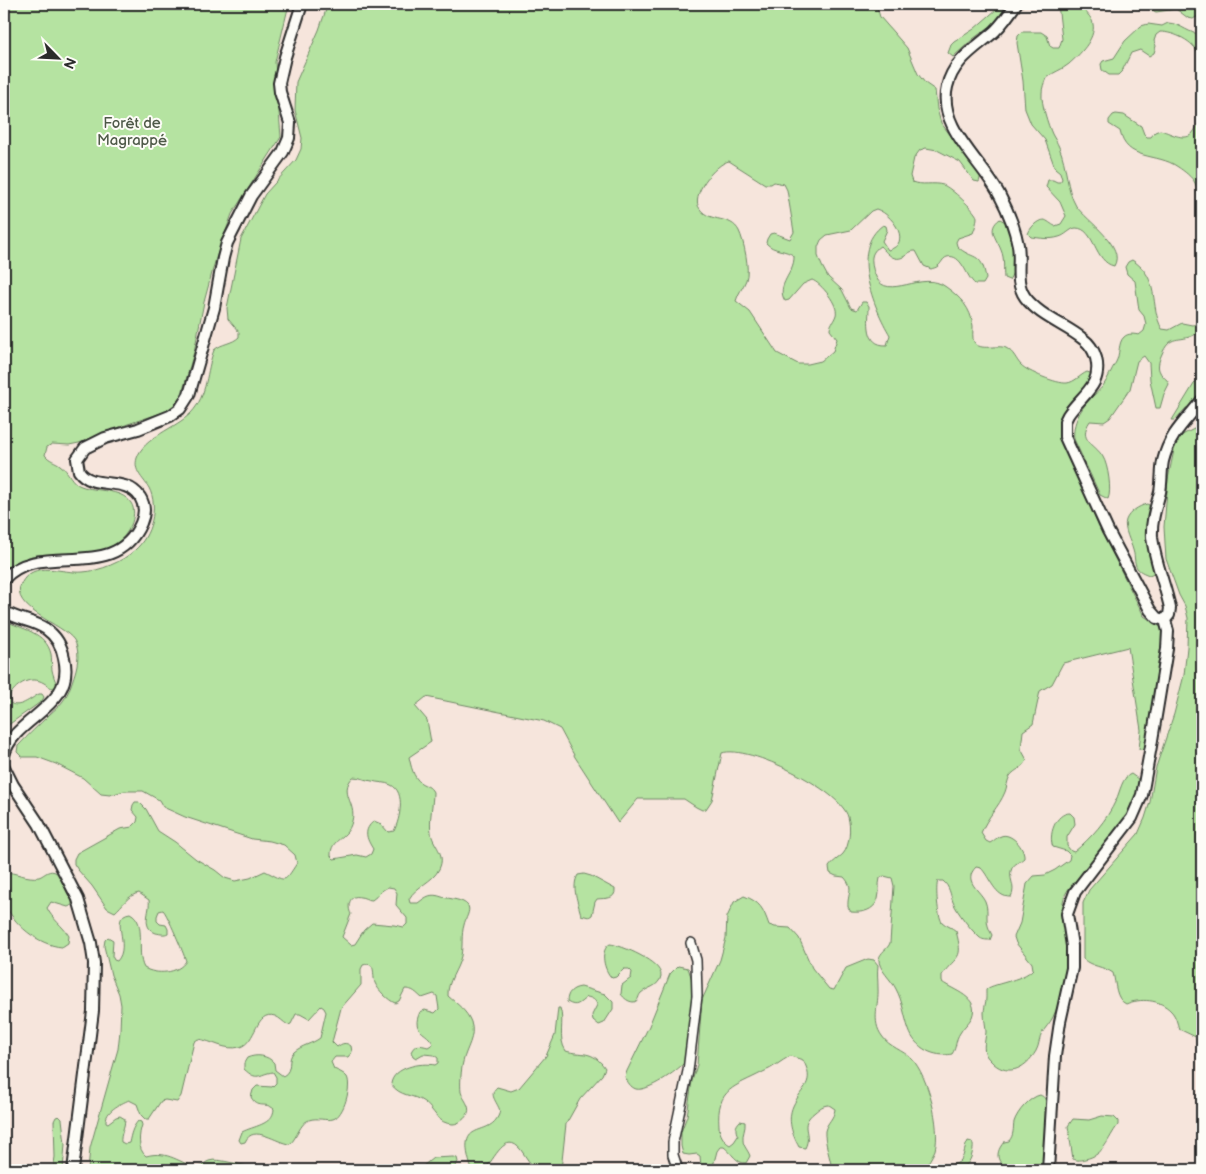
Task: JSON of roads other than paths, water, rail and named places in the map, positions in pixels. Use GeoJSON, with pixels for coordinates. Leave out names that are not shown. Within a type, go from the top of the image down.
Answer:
{"type":"FeatureCollection","features":[{"type":"Feature","properties":{"kind":"street"},"geometry":{"type":"LineString","coordinates":[[4,579],[13,570],[32,563],[106,556],[126,544],[140,526],[144,516],[144,506],[134,491],[126,486],[88,478],[79,471],[78,459],[81,451],[90,444],[138,429],[170,416],[180,409],[190,394],[214,308],[227,243],[251,196],[283,152],[290,138],[290,123],[280,92],[280,83],[302,4]]}},
{"type":"Feature","properties":{"kind":"street"},"geometry":{"type":"LineString","coordinates":[[1016,4],[996,30],[966,54],[954,69],[946,90],[948,115],[954,130],[988,175],[1004,204],[1017,241],[1019,282],[1024,295],[1037,308],[1086,342],[1094,354],[1098,370],[1096,381],[1068,415],[1065,421],[1065,437],[1108,531],[1152,614],[1165,620]]}},
{"type":"Feature","properties":{"kind":"street"},"geometry":{"type":"LineString","coordinates":[[1165,620],[1169,615],[1170,608],[1152,538],[1153,519],[1160,490],[1163,463],[1170,441],[1202,400]]}},
{"type":"Feature","properties":{"kind":"street"},"geometry":{"type":"LineString","coordinates":[[4,611],[36,623],[47,630],[59,643],[65,662],[64,681],[57,695],[43,712],[22,728],[9,742],[4,754]]}},
{"type":"Feature","properties":{"kind":"street"},"geometry":{"type":"LineString","coordinates":[[1048,1170],[1055,1056],[1060,1022],[1072,968],[1071,939],[1067,914],[1069,904],[1075,892],[1132,818],[1142,795],[1152,746],[1167,649],[1168,631],[1165,620]]}},
{"type":"Feature","properties":{"kind":"street"},"geometry":{"type":"LineString","coordinates":[[4,766],[39,824],[74,891],[82,909],[91,942],[94,963],[93,1011],[73,1170]]}},
{"type":"Feature","properties":{"kind":"street"},"geometry":{"type":"LineString","coordinates":[[678,1170],[673,1155],[673,1142],[688,1071],[698,996],[696,960],[691,943]]}},
{"type":"Feature","properties":{"kind":"park label","name":"Forêt de Magrappé"},"geometry":{"type":"Point","coordinates":[132,132]}}]}
